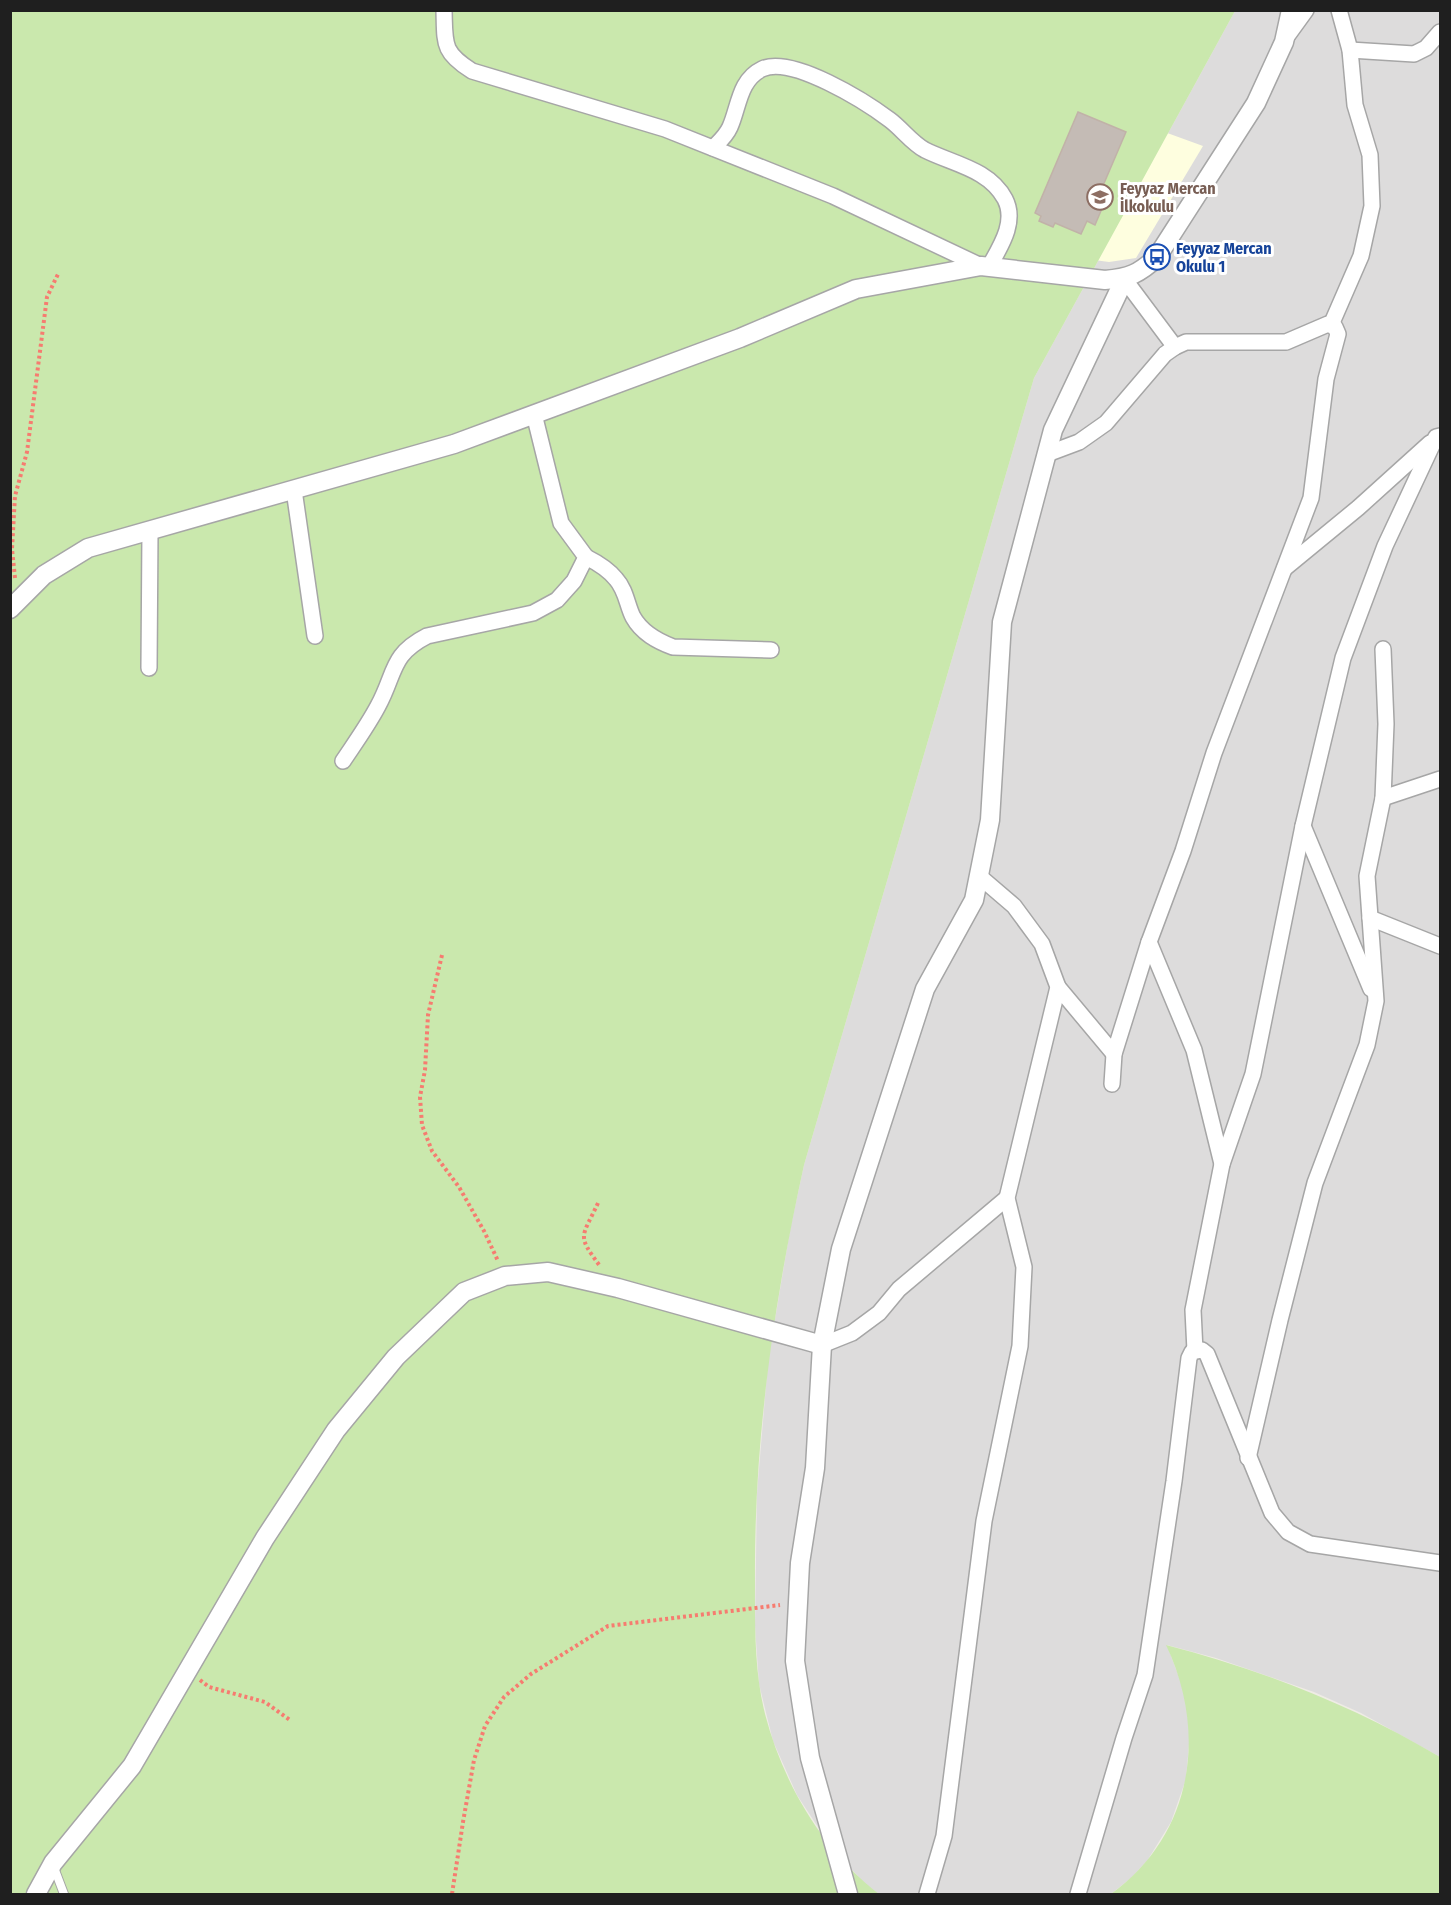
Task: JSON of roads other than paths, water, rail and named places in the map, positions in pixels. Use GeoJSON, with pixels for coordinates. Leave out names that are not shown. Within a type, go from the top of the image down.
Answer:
{"type":"FeatureCollection","features":[{"type":"Feature","properties":{"kind":"street"},"geometry":{"type":"LineString","coordinates":[[444,10],[448,50],[455,60],[472,71],[665,129],[833,196],[985,267]]}},
{"type":"Feature","properties":{"kind":"street"},"geometry":{"type":"LineString","coordinates":[[1284,42],[1291,10]]}},
{"type":"Feature","properties":{"kind":"street"},"geometry":{"type":"LineString","coordinates":[[14,605],[44,575],[88,548],[454,444],[740,338],[856,289],[985,267],[1105,280],[1125,279],[1142,270],[1157,257],[1256,103],[1284,42],[1306,10]]}},
{"type":"Feature","properties":{"kind":"street"},"geometry":{"type":"LineString","coordinates":[[1331,325],[1361,256],[1372,206],[1370,155],[1355,105],[1350,50],[1339,10]]}},
{"type":"Feature","properties":{"kind":"street"},"geometry":{"type":"LineString","coordinates":[[1350,50],[1414,54],[1426,48],[1440,32]]}},
{"type":"Feature","properties":{"kind":"street"},"geometry":{"type":"LineString","coordinates":[[713,148],[724,138],[731,124],[736,102],[753,75],[773,66],[799,69],[846,92],[890,120],[923,149],[982,174],[998,189],[1006,201],[1009,214],[1008,228],[985,267]]}},
{"type":"Feature","properties":{"kind":"street"},"geometry":{"type":"LineString","coordinates":[[1125,279],[1175,347]]}},
{"type":"Feature","properties":{"kind":"street"},"geometry":{"type":"LineString","coordinates":[[848,1894],[810,1758],[795,1661],[800,1563],[815,1468],[822,1345],[841,1249],[925,989],[974,900],[990,820],[1002,622],[1053,430],[1125,279]]}},
{"type":"Feature","properties":{"kind":"street"},"geometry":{"type":"LineString","coordinates":[[1047,454],[1078,442],[1106,423],[1165,354],[1186,342],[1198,340],[1286,342],[1324,324],[1331,325],[1337,330],[1326,379],[1311,498],[1214,753],[1183,851],[1149,942],[1114,1053],[1112,1084]]}},
{"type":"Feature","properties":{"kind":"street"},"geometry":{"type":"LineString","coordinates":[[534,414],[561,523],[586,557],[604,567],[618,581],[633,617],[646,633],[659,642],[674,647],[771,650]]}},
{"type":"Feature","properties":{"kind":"street"},"geometry":{"type":"LineString","coordinates":[[1282,570],[1358,508],[1439,434]]}},
{"type":"Feature","properties":{"kind":"street"},"geometry":{"type":"LineString","coordinates":[[1195,1351],[1194,1310],[1222,1164],[1253,1074],[1303,826],[1343,658],[1385,546],[1439,434]]}},
{"type":"Feature","properties":{"kind":"street"},"geometry":{"type":"LineString","coordinates":[[294,490],[315,636]]}},
{"type":"Feature","properties":{"kind":"street"},"geometry":{"type":"LineString","coordinates":[[149,668],[150,531]]}},
{"type":"Feature","properties":{"kind":"street"},"geometry":{"type":"LineString","coordinates":[[343,761],[377,708],[390,683],[399,656],[412,644],[427,636],[533,613],[557,600],[574,581],[586,557]]}},
{"type":"Feature","properties":{"kind":"street"},"geometry":{"type":"LineString","coordinates":[[1248,1458],[1315,1183],[1367,1045],[1376,1001],[1367,876],[1383,798],[1386,724],[1383,649]]}},
{"type":"Feature","properties":{"kind":"street"},"geometry":{"type":"LineString","coordinates":[[1383,798],[1440,779]]}},
{"type":"Feature","properties":{"kind":"street"},"geometry":{"type":"LineString","coordinates":[[1303,826],[1376,1001]]}},
{"type":"Feature","properties":{"kind":"street"},"geometry":{"type":"LineString","coordinates":[[979,876],[1014,906],[1042,944],[1058,987],[1114,1053]]}},
{"type":"Feature","properties":{"kind":"street"},"geometry":{"type":"LineString","coordinates":[[1370,918],[1440,946]]}},
{"type":"Feature","properties":{"kind":"street"},"geometry":{"type":"LineString","coordinates":[[1149,942],[1194,1050],[1222,1164]]}},
{"type":"Feature","properties":{"kind":"street"},"geometry":{"type":"LineString","coordinates":[[927,1894],[944,1836],[984,1521],[1020,1346],[1024,1267],[1007,1198],[1058,987]]}},
{"type":"Feature","properties":{"kind":"street"},"geometry":{"type":"LineString","coordinates":[[36,1894],[53,1863],[132,1766],[265,1538],[336,1430],[396,1357],[464,1292],[505,1276],[548,1272],[618,1288],[822,1345],[852,1333],[879,1313],[899,1289],[1007,1198]]}},
{"type":"Feature","properties":{"kind":"street"},"geometry":{"type":"LineString","coordinates":[[1078,1894],[1145,1675],[1174,1481],[1189,1358],[1195,1351],[1202,1350],[1207,1354],[1272,1513],[1288,1532],[1310,1544],[1440,1563]]}},
{"type":"Feature","properties":{"kind":"lane"},"geometry":{"type":"LineString","coordinates":[[53,1863],[64,1894]]}},
{"type":"Feature","properties":{"kind":"place","name":"Feyyaz Mercan İlkokulu"},"geometry":{"type":"Point","coordinates":[1100,197]}},
{"type":"Feature","properties":{"kind":"place","name":"Feyyaz Mercan Okulu 1"},"geometry":{"type":"Point","coordinates":[1157,257]}}]}
